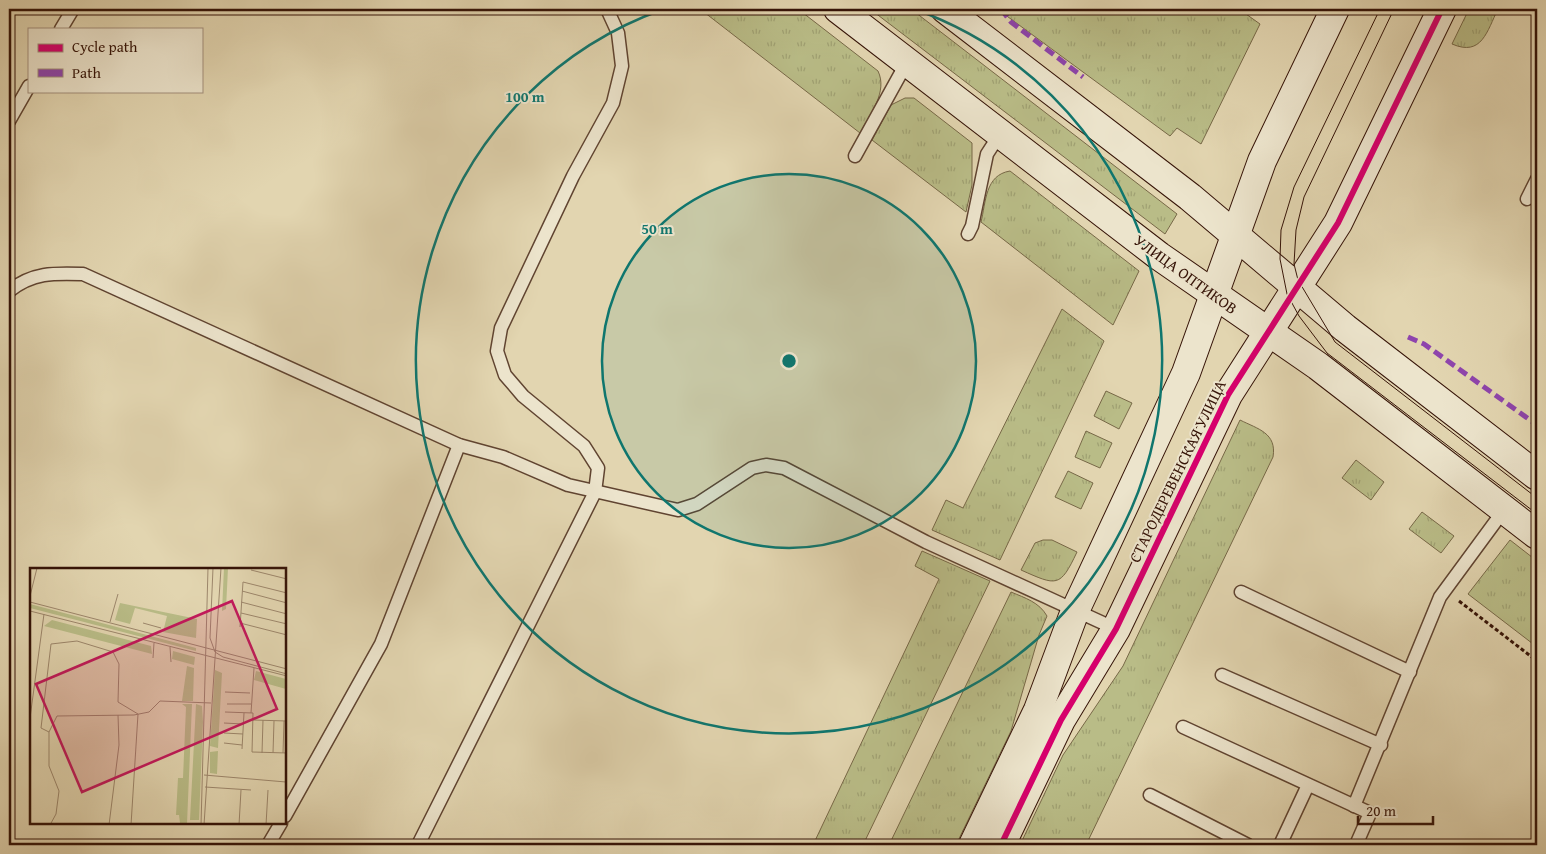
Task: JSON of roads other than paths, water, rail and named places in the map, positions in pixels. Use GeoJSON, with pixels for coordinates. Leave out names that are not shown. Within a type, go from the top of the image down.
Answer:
{"type":"FeatureCollection","features":[{"type":"Feature","properties":{"kind":"street","name":"УЛИЦА ОПТИКОВ"},"geometry":{"type":"LineString","coordinates":[[838,9],[1159,256],[1318,366],[1537,535]]}},
{"type":"Feature","properties":{"kind":"street"},"geometry":{"type":"LineString","coordinates":[[945,9],[1146,162],[1345,328],[1537,476]]}},
{"type":"Feature","properties":{"kind":"street","name":"СТАРОДЕРЕВЕНСКАЯ УЛИЦА"},"geometry":{"type":"LineString","coordinates":[[973,845],[1038,710],[1076,610],[1186,373],[1262,161],[1335,9]]}},
{"type":"Feature","properties":{"kind":"street","name":"СТАРОДЕРЕВЕНСКАЯ УЛИЦА"},"geometry":{"type":"LineString","coordinates":[[1001,845],[1061,720],[1116,628],[1228,394],[1338,224],[1442,9]]}},
{"type":"Feature","properties":{"kind":"lane"},"geometry":{"type":"LineString","coordinates":[[62,28],[73,9]]}},
{"type":"Feature","properties":{"kind":"lane"},"geometry":{"type":"LineString","coordinates":[[418,845],[595,492],[598,468],[584,446],[523,396],[505,375],[497,351],[501,328],[573,176],[613,103],[622,66],[618,33],[607,9]]}},
{"type":"Feature","properties":{"kind":"lane"},"geometry":{"type":"LineString","coordinates":[[855,156],[907,62]]}},
{"type":"Feature","properties":{"kind":"lane"},"geometry":{"type":"LineString","coordinates":[[9,121],[28,88]]}},
{"type":"Feature","properties":{"kind":"lane"},"geometry":{"type":"LineString","coordinates":[[968,234],[972,226],[987,154],[1000,134]]}},
{"type":"Feature","properties":{"kind":"lane"},"geometry":{"type":"LineString","coordinates":[[1527,199],[1537,179]]}},
{"type":"Feature","properties":{"kind":"lane"},"geometry":{"type":"LineString","coordinates":[[9,291],[20,282],[47,273],[83,274],[460,445],[503,457],[568,485],[595,492],[678,510],[697,504],[752,468],[766,465],[784,468],[926,542],[1116,628]]}},
{"type":"Feature","properties":{"kind":"lane"},"geometry":{"type":"LineString","coordinates":[[286,814],[382,644],[460,445]]}},
{"type":"Feature","properties":{"kind":"lane"},"geometry":{"type":"LineString","coordinates":[[1354,806],[1381,746],[1440,597],[1504,510]]}},
{"type":"Feature","properties":{"kind":"lane"},"geometry":{"type":"LineString","coordinates":[[1241,592],[1410,672]]}},
{"type":"Feature","properties":{"kind":"lane"},"geometry":{"type":"LineString","coordinates":[[1222,675],[1381,746]]}},
{"type":"Feature","properties":{"kind":"lane"},"geometry":{"type":"LineString","coordinates":[[1183,728],[1370,813],[1356,845]]}},
{"type":"Feature","properties":{"kind":"lane"},"geometry":{"type":"LineString","coordinates":[[1280,845],[1308,785]]}},
{"type":"Feature","properties":{"kind":"lane"},"geometry":{"type":"LineString","coordinates":[[1150,795],[1248,845]]}},
{"type":"Feature","properties":{"kind":"lane"},"geometry":{"type":"LineString","coordinates":[[268,845],[280,824]]}},
{"type":"Feature","properties":{"kind":"tram line"},"geometry":{"type":"LineString","coordinates":[[1380,9],[1294,187],[1281,230],[1280,259],[1287,294],[1299,316],[1327,353],[1537,514]]}},
{"type":"Feature","properties":{"kind":"tram line"},"geometry":{"type":"LineString","coordinates":[[1394,9],[1304,197],[1296,230],[1294,264],[1298,280],[1335,342],[1537,498]]}}]}
